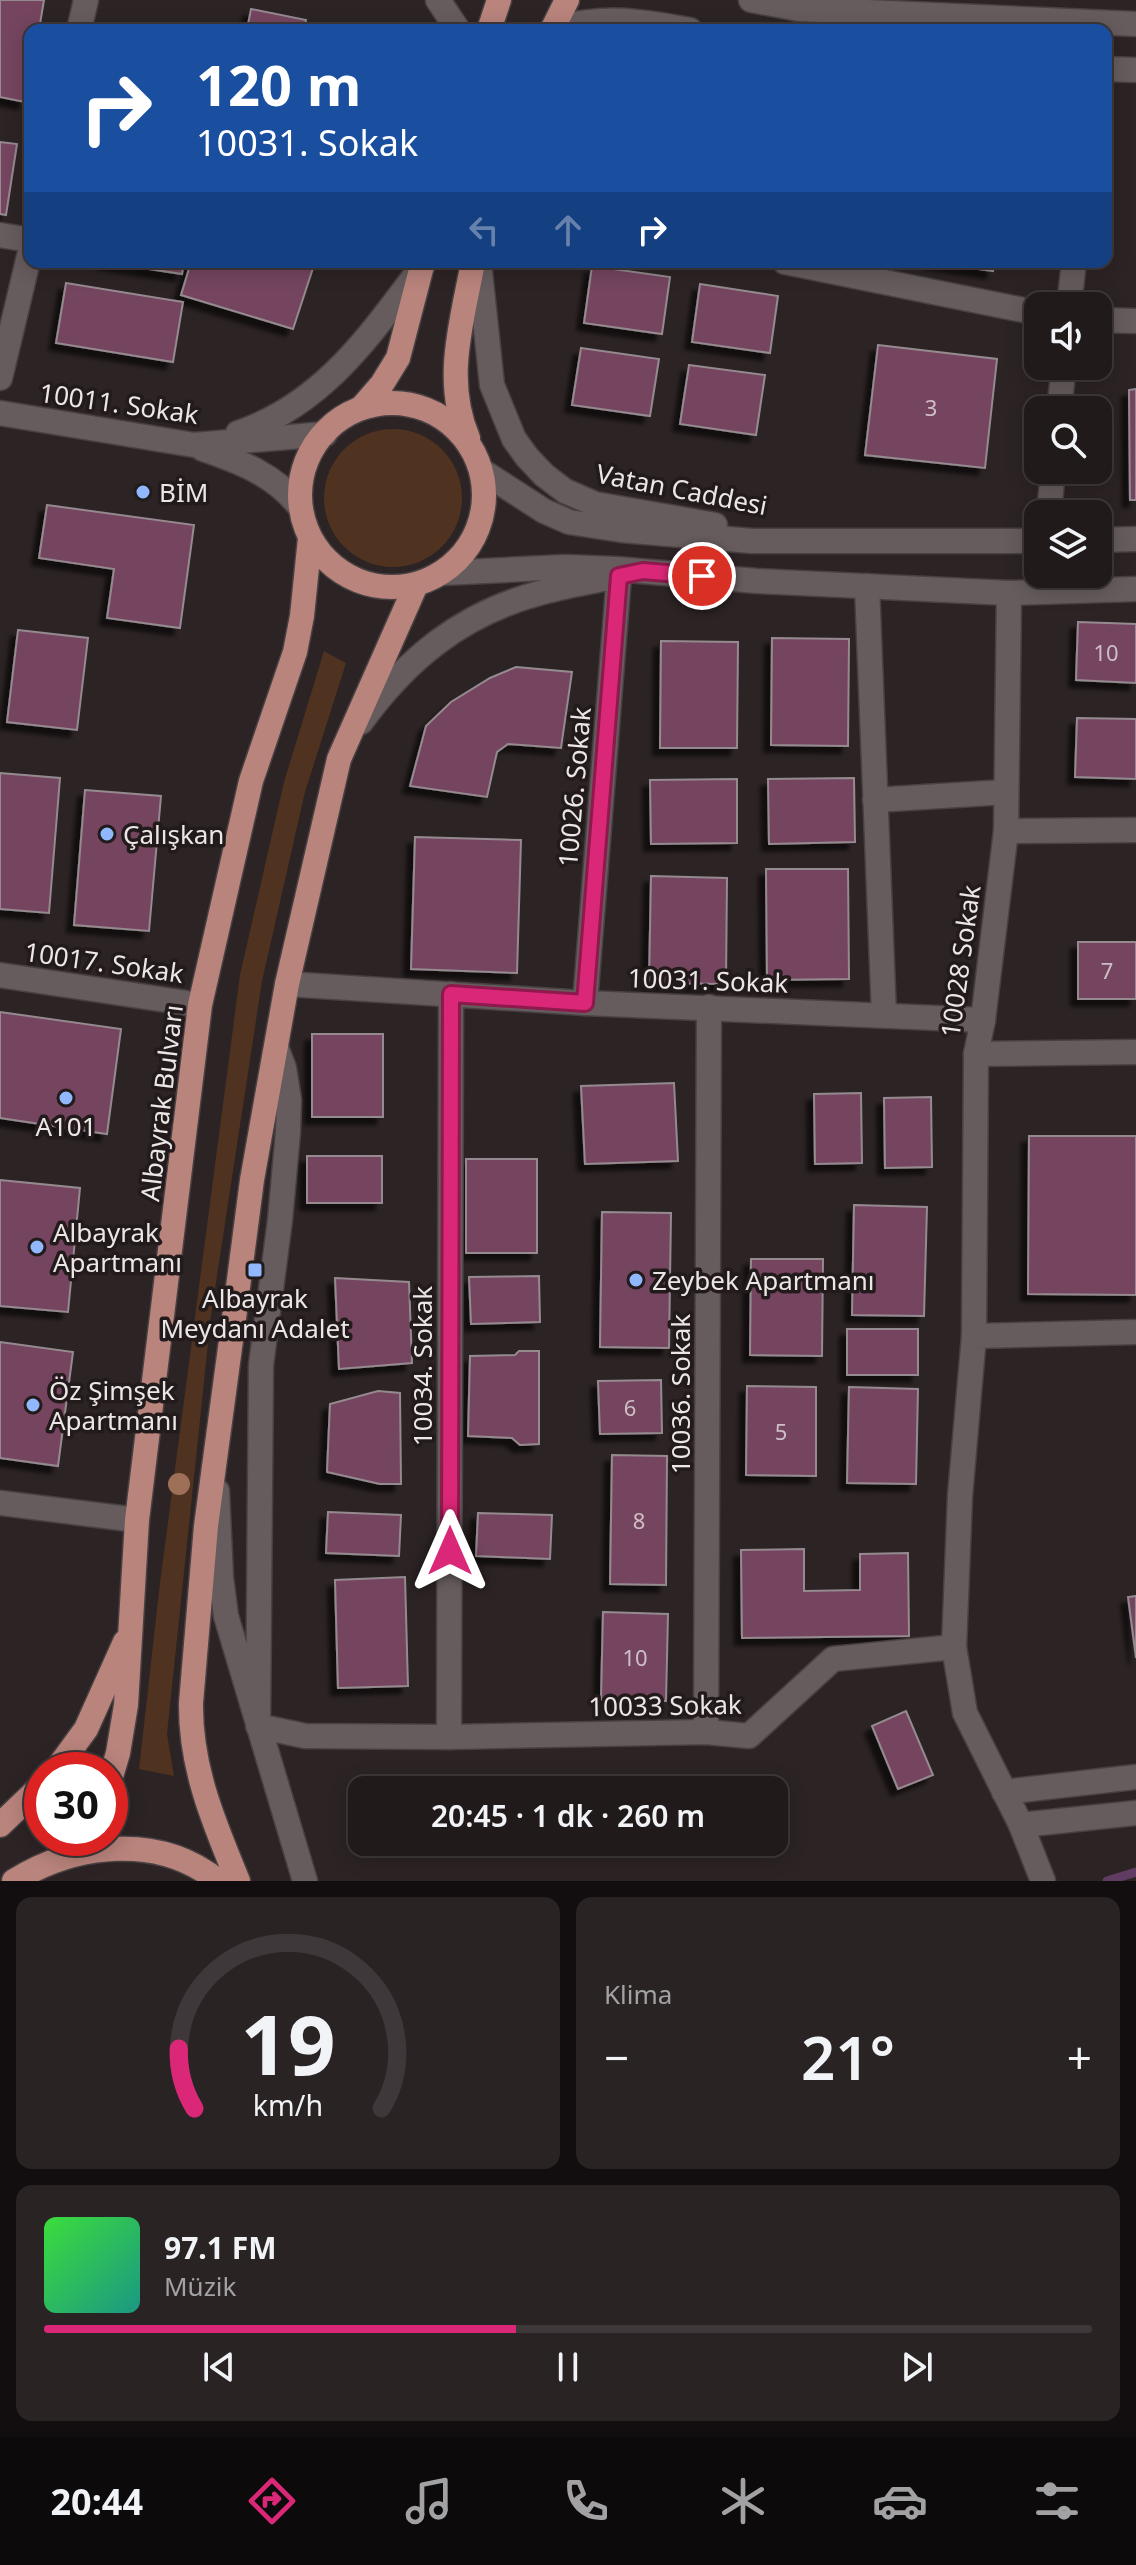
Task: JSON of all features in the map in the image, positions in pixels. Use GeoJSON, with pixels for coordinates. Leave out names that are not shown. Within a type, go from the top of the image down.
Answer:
{"type":"FeatureCollection","features":[{"type":"Feature","properties":{"kind":"main road"},"geometry":{"type":"LineString","coordinates":[[491,24],[499,0]]}},
{"type":"Feature","properties":{"kind":"main road"},"geometry":{"type":"LineString","coordinates":[[555,24],[567,0]]}},
{"type":"Feature","properties":{"kind":"main road"},"geometry":{"type":"LineString","coordinates":[[422,268],[398,358],[382,384],[362,407],[335,422],[313,446],[301,475],[300,507],[310,538],[329,563],[356,580],[386,588],[416,585],[443,573],[464,554],[479,529],[486,500],[482,471],[461,423],[454,379],[455,357],[475,268]]}},
{"type":"Feature","properties":{"kind":"main road"},"geometry":{"type":"LineString","coordinates":[[362,407],[394,402],[425,408],[451,422],[471,444]]}},
{"type":"Feature","properties":{"kind":"main road","name":"Albayrak Bulvarı"},"geometry":{"type":"LineString","coordinates":[[118,1752],[126,1705],[137,1520],[200,1005],[251,781],[295,652],[310,538]]}},
{"type":"Feature","properties":{"kind":"main road"},"geometry":{"type":"LineString","coordinates":[[238,1881],[210,1815],[195,1759],[191,1730],[205,1541],[252,1180],[287,984],[339,759],[416,585]]}},
{"type":"Feature","properties":{"kind":"main road"},"geometry":{"type":"LineString","coordinates":[[69,1752],[86,1729],[131,1629]]}},
{"type":"Feature","properties":{"kind":"main road"},"geometry":{"type":"LineString","coordinates":[[0,1825],[24,1802]]}},
{"type":"Feature","properties":{"kind":"main road"},"geometry":{"type":"LineString","coordinates":[[36,1867],[91,1849],[149,1850],[203,1869],[218,1881]]}},
{"type":"Feature","properties":{"kind":"main road"},"geometry":{"type":"LineString","coordinates":[[14,1881],[47,1856]]}},
{"type":"Feature","properties":{"kind":"street"},"geometry":{"type":"LineString","coordinates":[[80,24],[86,0]]}},
{"type":"Feature","properties":{"kind":"street"},"geometry":{"type":"LineString","coordinates":[[438,0],[454,24]]}},
{"type":"Feature","properties":{"kind":"street"},"geometry":{"type":"LineString","coordinates":[[751,0],[799,9],[842,12],[1136,24]]}},
{"type":"Feature","properties":{"kind":"street"},"geometry":{"type":"LineString","coordinates":[[574,24],[591,20],[630,19],[657,24]]}},
{"type":"Feature","properties":{"kind":"street"},"geometry":{"type":"LineString","coordinates":[[1112,69],[1136,70]]}},
{"type":"Feature","properties":{"kind":"street"},"geometry":{"type":"LineString","coordinates":[[0,235],[24,239]]}},
{"type":"Feature","properties":{"kind":"street"},"geometry":{"type":"LineString","coordinates":[[0,378],[26,268]]}},
{"type":"Feature","properties":{"kind":"street"},"geometry":{"type":"LineString","coordinates":[[194,445],[258,426],[299,405],[346,363],[420,268]]}},
{"type":"Feature","properties":{"kind":"street","name":"Vatan Caddesi"},"geometry":{"type":"LineString","coordinates":[[477,268],[492,385],[514,439],[544,475],[565,491],[595,504],[804,541]]}},
{"type":"Feature","properties":{"kind":"street"},"geometry":{"type":"LineString","coordinates":[[815,268],[1024,310]]}},
{"type":"Feature","properties":{"kind":"street"},"geometry":{"type":"LineString","coordinates":[[1071,292],[1073,268]]}},
{"type":"Feature","properties":{"kind":"street"},"geometry":{"type":"LineString","coordinates":[[1112,320],[1136,321]]}},
{"type":"Feature","properties":{"kind":"street","name":"10011. Sokak"},"geometry":{"type":"LineString","coordinates":[[0,413],[194,445],[325,434]]}},
{"type":"Feature","properties":{"kind":"street"},"geometry":{"type":"LineString","coordinates":[[194,445],[257,470],[289,493],[300,507]]}},
{"type":"Feature","properties":{"kind":"street","name":"Vatan Caddesi"},"geometry":{"type":"LineString","coordinates":[[482,471],[544,511],[569,522],[675,536],[752,541],[1024,541]]}},
{"type":"Feature","properties":{"kind":"street"},"geometry":{"type":"LineString","coordinates":[[1112,540],[1136,539]]}},
{"type":"Feature","properties":{"kind":"street"},"geometry":{"type":"LineString","coordinates":[[443,573],[565,567],[757,581],[1009,593],[1136,589]]}},
{"type":"Feature","properties":{"kind":"street"},"geometry":{"type":"LineString","coordinates":[[339,759],[387,687],[411,662],[443,637],[488,612],[534,594],[643,571]]}},
{"type":"Feature","properties":{"kind":"street","name":"10026. Sokak"},"geometry":{"type":"LineString","coordinates":[[585,1003],[619,576]]}},
{"type":"Feature","properties":{"kind":"street"},"geometry":{"type":"LineString","coordinates":[[867,586],[884,1015]]}},
{"type":"Feature","properties":{"kind":"street","name":"10028 Sokak"},"geometry":{"type":"LineString","coordinates":[[974,1336],[976,1054],[983,1020],[1006,831],[1009,593]]}},
{"type":"Feature","properties":{"kind":"street"},"geometry":{"type":"LineString","coordinates":[[875,800],[1006,792]]}},
{"type":"Feature","properties":{"kind":"street"},"geometry":{"type":"LineString","coordinates":[[1006,831],[1136,830]]}},
{"type":"Feature","properties":{"kind":"street","name":"10017. Sokak"},"geometry":{"type":"LineString","coordinates":[[0,975],[200,1005]]}},
{"type":"Feature","properties":{"kind":"street","name":"10031. Sokak"},"geometry":{"type":"LineString","coordinates":[[287,984],[585,1003],[983,1020]]}},
{"type":"Feature","properties":{"kind":"street","name":"10034. Sokak"},"geometry":{"type":"LineString","coordinates":[[449,1737],[451,994]]}},
{"type":"Feature","properties":{"kind":"street","name":"10036. Sokak"},"geometry":{"type":"LineString","coordinates":[[706,1732],[709,1007]]}},
{"type":"Feature","properties":{"kind":"street"},"geometry":{"type":"LineString","coordinates":[[258,1726],[261,1365],[280,1220],[289,1100],[284,1068],[276,1047]]}},
{"type":"Feature","properties":{"kind":"street"},"geometry":{"type":"LineString","coordinates":[[976,1054],[1136,1052]]}},
{"type":"Feature","properties":{"kind":"street"},"geometry":{"type":"LineString","coordinates":[[236,1300],[261,1365]]}},
{"type":"Feature","properties":{"kind":"street"},"geometry":{"type":"LineString","coordinates":[[1043,1881],[1021,1825],[965,1713],[954,1647],[960,1496],[974,1336],[1136,1332]]}},
{"type":"Feature","properties":{"kind":"street"},"geometry":{"type":"LineString","coordinates":[[215,1461],[226,1616],[305,1881]]}},
{"type":"Feature","properties":{"kind":"street"},"geometry":{"type":"LineString","coordinates":[[0,1503],[137,1520]]}},
{"type":"Feature","properties":{"kind":"street","name":"10033 Sokak"},"geometry":{"type":"LineString","coordinates":[[258,1726],[305,1736],[449,1737],[706,1732],[749,1736],[833,1659],[954,1647]]}},
{"type":"Feature","properties":{"kind":"street"},"geometry":{"type":"LineString","coordinates":[[1004,1792],[1136,1777]]}},
{"type":"Feature","properties":{"kind":"street"},"geometry":{"type":"LineString","coordinates":[[1021,1825],[1136,1813]]}},
{"type":"Feature","properties":{"kind":"shaded area"},"geometry":{"type":"Polygon","coordinates":[[[393,429],[419,434],[442,449],[457,472],[462,498],[457,524],[442,547],[419,562],[393,567],[367,562],[344,547],[329,524],[324,498],[329,472],[344,449],[367,434],[393,429]]]}},
{"type":"Feature","properties":{"kind":"shaded area"},"geometry":{"type":"Polygon","coordinates":[[[324,651],[346,663],[305,792],[262,981],[211,1315],[167,1734],[174,1776],[139,1769],[160,1583],[240,975],[284,782],[324,651]]]}},
{"type":"Feature","properties":{"kind":"building"},"geometry":{"type":"Polygon","coordinates":[[[0,0],[44,0],[40,24],[24,24],[24,102],[0,97],[0,0]]]}},
{"type":"Feature","properties":{"kind":"building"},"geometry":{"type":"Polygon","coordinates":[[[251,9],[306,20],[305,24],[248,24],[251,9]]]}},
{"type":"Feature","properties":{"kind":"building"},"geometry":{"type":"Polygon","coordinates":[[[0,142],[17,144],[6,215],[0,214],[0,142]]]}},
{"type":"Feature","properties":{"kind":"building"},"geometry":{"type":"Polygon","coordinates":[[[142,268],[183,268],[182,274],[142,268]]]}},
{"type":"Feature","properties":{"kind":"building"},"geometry":{"type":"Polygon","coordinates":[[[189,268],[313,268],[293,329],[181,295],[189,268]]]}},
{"type":"Feature","properties":{"kind":"building"},"geometry":{"type":"Polygon","coordinates":[[[592,268],[670,277],[662,334],[584,323],[592,268]]]}},
{"type":"Feature","properties":{"kind":"building"},"geometry":{"type":"Polygon","coordinates":[[[66,283],[183,302],[173,362],[56,343],[66,283]]]}},
{"type":"Feature","properties":{"kind":"building"},"geometry":{"type":"Polygon","coordinates":[[[700,284],[778,296],[770,353],[692,342],[700,284]]]}},
{"type":"Feature","properties":{"kind":"building"},"geometry":{"type":"Polygon","coordinates":[[[878,345],[997,359],[985,468],[865,455],[878,345]]]}},
{"type":"Feature","properties":{"kind":"building"},"geometry":{"type":"Polygon","coordinates":[[[581,348],[659,359],[650,416],[572,405],[581,348]]]}},
{"type":"Feature","properties":{"kind":"building"},"geometry":{"type":"Polygon","coordinates":[[[689,365],[765,375],[756,435],[680,424],[689,365]]]}},
{"type":"Feature","properties":{"kind":"building"},"geometry":{"type":"Polygon","coordinates":[[[1136,389],[1136,500],[1130,500],[1129,390],[1136,389]]]}},
{"type":"Feature","properties":{"kind":"building"},"geometry":{"type":"Polygon","coordinates":[[[47,505],[194,525],[180,628],[107,618],[114,569],[39,558],[47,505]]]}},
{"type":"Feature","properties":{"kind":"building"},"geometry":{"type":"Polygon","coordinates":[[[1078,622],[1136,624],[1136,683],[1076,680],[1078,622]]]}},
{"type":"Feature","properties":{"kind":"building"},"geometry":{"type":"Polygon","coordinates":[[[18,630],[88,638],[77,730],[7,722],[18,630]]]}},
{"type":"Feature","properties":{"kind":"building"},"geometry":{"type":"Polygon","coordinates":[[[772,638],[849,639],[848,746],[771,745],[772,638]]]}},
{"type":"Feature","properties":{"kind":"building"},"geometry":{"type":"Polygon","coordinates":[[[661,641],[738,642],[737,748],[660,748],[661,641]]]}},
{"type":"Feature","properties":{"kind":"building"},"geometry":{"type":"Polygon","coordinates":[[[516,667],[572,672],[561,748],[508,744],[497,752],[487,797],[410,786],[426,726],[451,702],[490,678],[516,667]]]}},
{"type":"Feature","properties":{"kind":"building"},"geometry":{"type":"Polygon","coordinates":[[[1077,718],[1136,719],[1136,779],[1075,777],[1077,718]]]}},
{"type":"Feature","properties":{"kind":"building"},"geometry":{"type":"Polygon","coordinates":[[[0,773],[60,778],[49,913],[0,909],[0,773]]]}},
{"type":"Feature","properties":{"kind":"building"},"geometry":{"type":"Polygon","coordinates":[[[854,778],[855,842],[769,844],[768,779],[854,778]]]}},
{"type":"Feature","properties":{"kind":"building"},"geometry":{"type":"Polygon","coordinates":[[[737,779],[737,843],[651,844],[650,780],[737,779]]]}},
{"type":"Feature","properties":{"kind":"building"},"geometry":{"type":"Polygon","coordinates":[[[85,790],[161,796],[149,931],[74,925],[85,790]]]}},
{"type":"Feature","properties":{"kind":"building"},"geometry":{"type":"Polygon","coordinates":[[[415,837],[521,840],[517,973],[411,969],[415,837]]]}},
{"type":"Feature","properties":{"kind":"building"},"geometry":{"type":"Polygon","coordinates":[[[766,869],[848,869],[849,979],[767,980],[766,869]]]}},
{"type":"Feature","properties":{"kind":"building"},"geometry":{"type":"Polygon","coordinates":[[[651,876],[727,878],[726,984],[649,983],[651,876]]]}},
{"type":"Feature","properties":{"kind":"building"},"geometry":{"type":"Polygon","coordinates":[[[1078,942],[1136,942],[1136,999],[1078,999],[1078,942]]]}},
{"type":"Feature","properties":{"kind":"building"},"geometry":{"type":"Polygon","coordinates":[[[0,1012],[121,1029],[107,1134],[0,1118],[0,1012]]]}},
{"type":"Feature","properties":{"kind":"building"},"geometry":{"type":"Polygon","coordinates":[[[312,1034],[383,1034],[383,1117],[312,1117],[312,1034]]]}},
{"type":"Feature","properties":{"kind":"building"},"geometry":{"type":"Polygon","coordinates":[[[674,1083],[678,1161],[585,1164],[581,1086],[674,1083]]]}},
{"type":"Feature","properties":{"kind":"building"},"geometry":{"type":"Polygon","coordinates":[[[861,1093],[862,1163],[815,1164],[814,1094],[861,1093]]]}},
{"type":"Feature","properties":{"kind":"building"},"geometry":{"type":"Polygon","coordinates":[[[931,1097],[932,1167],[885,1168],[884,1098],[931,1097]]]}},
{"type":"Feature","properties":{"kind":"building"},"geometry":{"type":"Polygon","coordinates":[[[1029,1136],[1136,1136],[1136,1295],[1028,1294],[1029,1136]]]}},
{"type":"Feature","properties":{"kind":"building"},"geometry":{"type":"Polygon","coordinates":[[[307,1156],[382,1156],[382,1203],[307,1203],[307,1156]]]}},
{"type":"Feature","properties":{"kind":"building"},"geometry":{"type":"Polygon","coordinates":[[[466,1159],[537,1159],[537,1253],[466,1253],[466,1159]]]}},
{"type":"Feature","properties":{"kind":"building","name":"Albayrak Apartmanı"},"geometry":{"type":"Polygon","coordinates":[[[0,1180],[80,1188],[68,1312],[0,1306],[0,1180]]]}},
{"type":"Feature","properties":{"kind":"building"},"geometry":{"type":"Polygon","coordinates":[[[854,1205],[927,1207],[924,1316],[852,1315],[854,1205]]]}},
{"type":"Feature","properties":{"kind":"building","name":"Zeybek Apartmanı"},"geometry":{"type":"Polygon","coordinates":[[[602,1212],[671,1213],[669,1348],[600,1347],[602,1212]]]}},
{"type":"Feature","properties":{"kind":"building"},"geometry":{"type":"Polygon","coordinates":[[[751,1259],[823,1259],[822,1356],[750,1355],[751,1259]]]}},
{"type":"Feature","properties":{"kind":"building"},"geometry":{"type":"Polygon","coordinates":[[[539,1276],[540,1322],[471,1324],[469,1277],[539,1276]]]}},
{"type":"Feature","properties":{"kind":"building"},"geometry":{"type":"Polygon","coordinates":[[[335,1278],[409,1282],[412,1363],[339,1369],[335,1278]]]}},
{"type":"Feature","properties":{"kind":"building"},"geometry":{"type":"Polygon","coordinates":[[[847,1329],[918,1329],[918,1375],[847,1375],[847,1329]]]}},
{"type":"Feature","properties":{"kind":"building","name":"Öz Şimşek Apartmanı"},"geometry":{"type":"Polygon","coordinates":[[[0,1342],[73,1352],[58,1466],[0,1458],[0,1342]]]}},
{"type":"Feature","properties":{"kind":"building"},"geometry":{"type":"Polygon","coordinates":[[[519,1351],[539,1351],[539,1444],[520,1445],[512,1438],[468,1436],[470,1356],[515,1355],[519,1351]]]}},
{"type":"Feature","properties":{"kind":"building"},"geometry":{"type":"Polygon","coordinates":[[[661,1380],[662,1433],[600,1434],[598,1381],[661,1380]]]}},
{"type":"Feature","properties":{"kind":"building"},"geometry":{"type":"Polygon","coordinates":[[[747,1386],[816,1387],[816,1476],[746,1475],[747,1386]]]}},
{"type":"Feature","properties":{"kind":"building"},"geometry":{"type":"Polygon","coordinates":[[[849,1387],[918,1389],[916,1484],[847,1483],[849,1387]]]}},
{"type":"Feature","properties":{"kind":"building"},"geometry":{"type":"Polygon","coordinates":[[[378,1391],[400,1393],[401,1484],[380,1484],[327,1472],[330,1404],[378,1391]]]}},
{"type":"Feature","properties":{"kind":"building"},"geometry":{"type":"Polygon","coordinates":[[[612,1455],[667,1456],[666,1585],[610,1584],[612,1455]]]}},
{"type":"Feature","properties":{"kind":"building"},"geometry":{"type":"Polygon","coordinates":[[[328,1512],[401,1515],[399,1556],[326,1553],[328,1512]]]}},
{"type":"Feature","properties":{"kind":"building"},"geometry":{"type":"Polygon","coordinates":[[[478,1513],[552,1515],[550,1559],[476,1556],[478,1513]]]}},
{"type":"Feature","properties":{"kind":"building"},"geometry":{"type":"Polygon","coordinates":[[[804,1549],[804,1591],[860,1590],[860,1554],[908,1553],[909,1636],[742,1638],[741,1550],[804,1549]]]}},
{"type":"Feature","properties":{"kind":"building"},"geometry":{"type":"Polygon","coordinates":[[[405,1577],[408,1686],[338,1688],[335,1580],[405,1577]]]}},
{"type":"Feature","properties":{"kind":"building"},"geometry":{"type":"Polygon","coordinates":[[[1136,1596],[1136,1658],[1128,1597],[1136,1596]]]}},
{"type":"Feature","properties":{"kind":"building"},"geometry":{"type":"Polygon","coordinates":[[[603,1612],[668,1614],[666,1701],[601,1700],[603,1612]]]}},
{"type":"Feature","properties":{"kind":"building"},"geometry":{"type":"Polygon","coordinates":[[[906,1711],[933,1775],[898,1789],[872,1726],[906,1711]]]}},
{"type":"Feature","properties":{"kind":"waterway"},"geometry":{"type":"LineString","coordinates":[[1107,1881],[1136,1872]]}},
{"type":"Feature","properties":{"kind":"place","name":"BİM"},"geometry":{"type":"Point","coordinates":[143,492]}},
{"type":"Feature","properties":{"kind":"place","name":"Çalışkan"},"geometry":{"type":"Point","coordinates":[107,834]}},
{"type":"Feature","properties":{"kind":"place","name":"A101"},"geometry":{"type":"Point","coordinates":[66,1098]}},
{"type":"Feature","properties":{"kind":"place","name":"Albayrak Apartmanı"},"geometry":{"type":"Point","coordinates":[37,1247]}},
{"type":"Feature","properties":{"kind":"place","name":"Albayrak Meydanı Adalet"},"geometry":{"type":"Point","coordinates":[255,1270]}},
{"type":"Feature","properties":{"kind":"place","name":"Zeybek Apartmanı"},"geometry":{"type":"Point","coordinates":[636,1280]}},
{"type":"Feature","properties":{"kind":"place","name":"Öz Şimşek Apartmanı"},"geometry":{"type":"Point","coordinates":[33,1405]}},
{"type":"Feature","properties":{"kind":"route"},"geometry":{"type":"LineString","coordinates":[[450,1551],[451,994],[585,1003],[619,576],[643,571],[702,576]]}}]}
